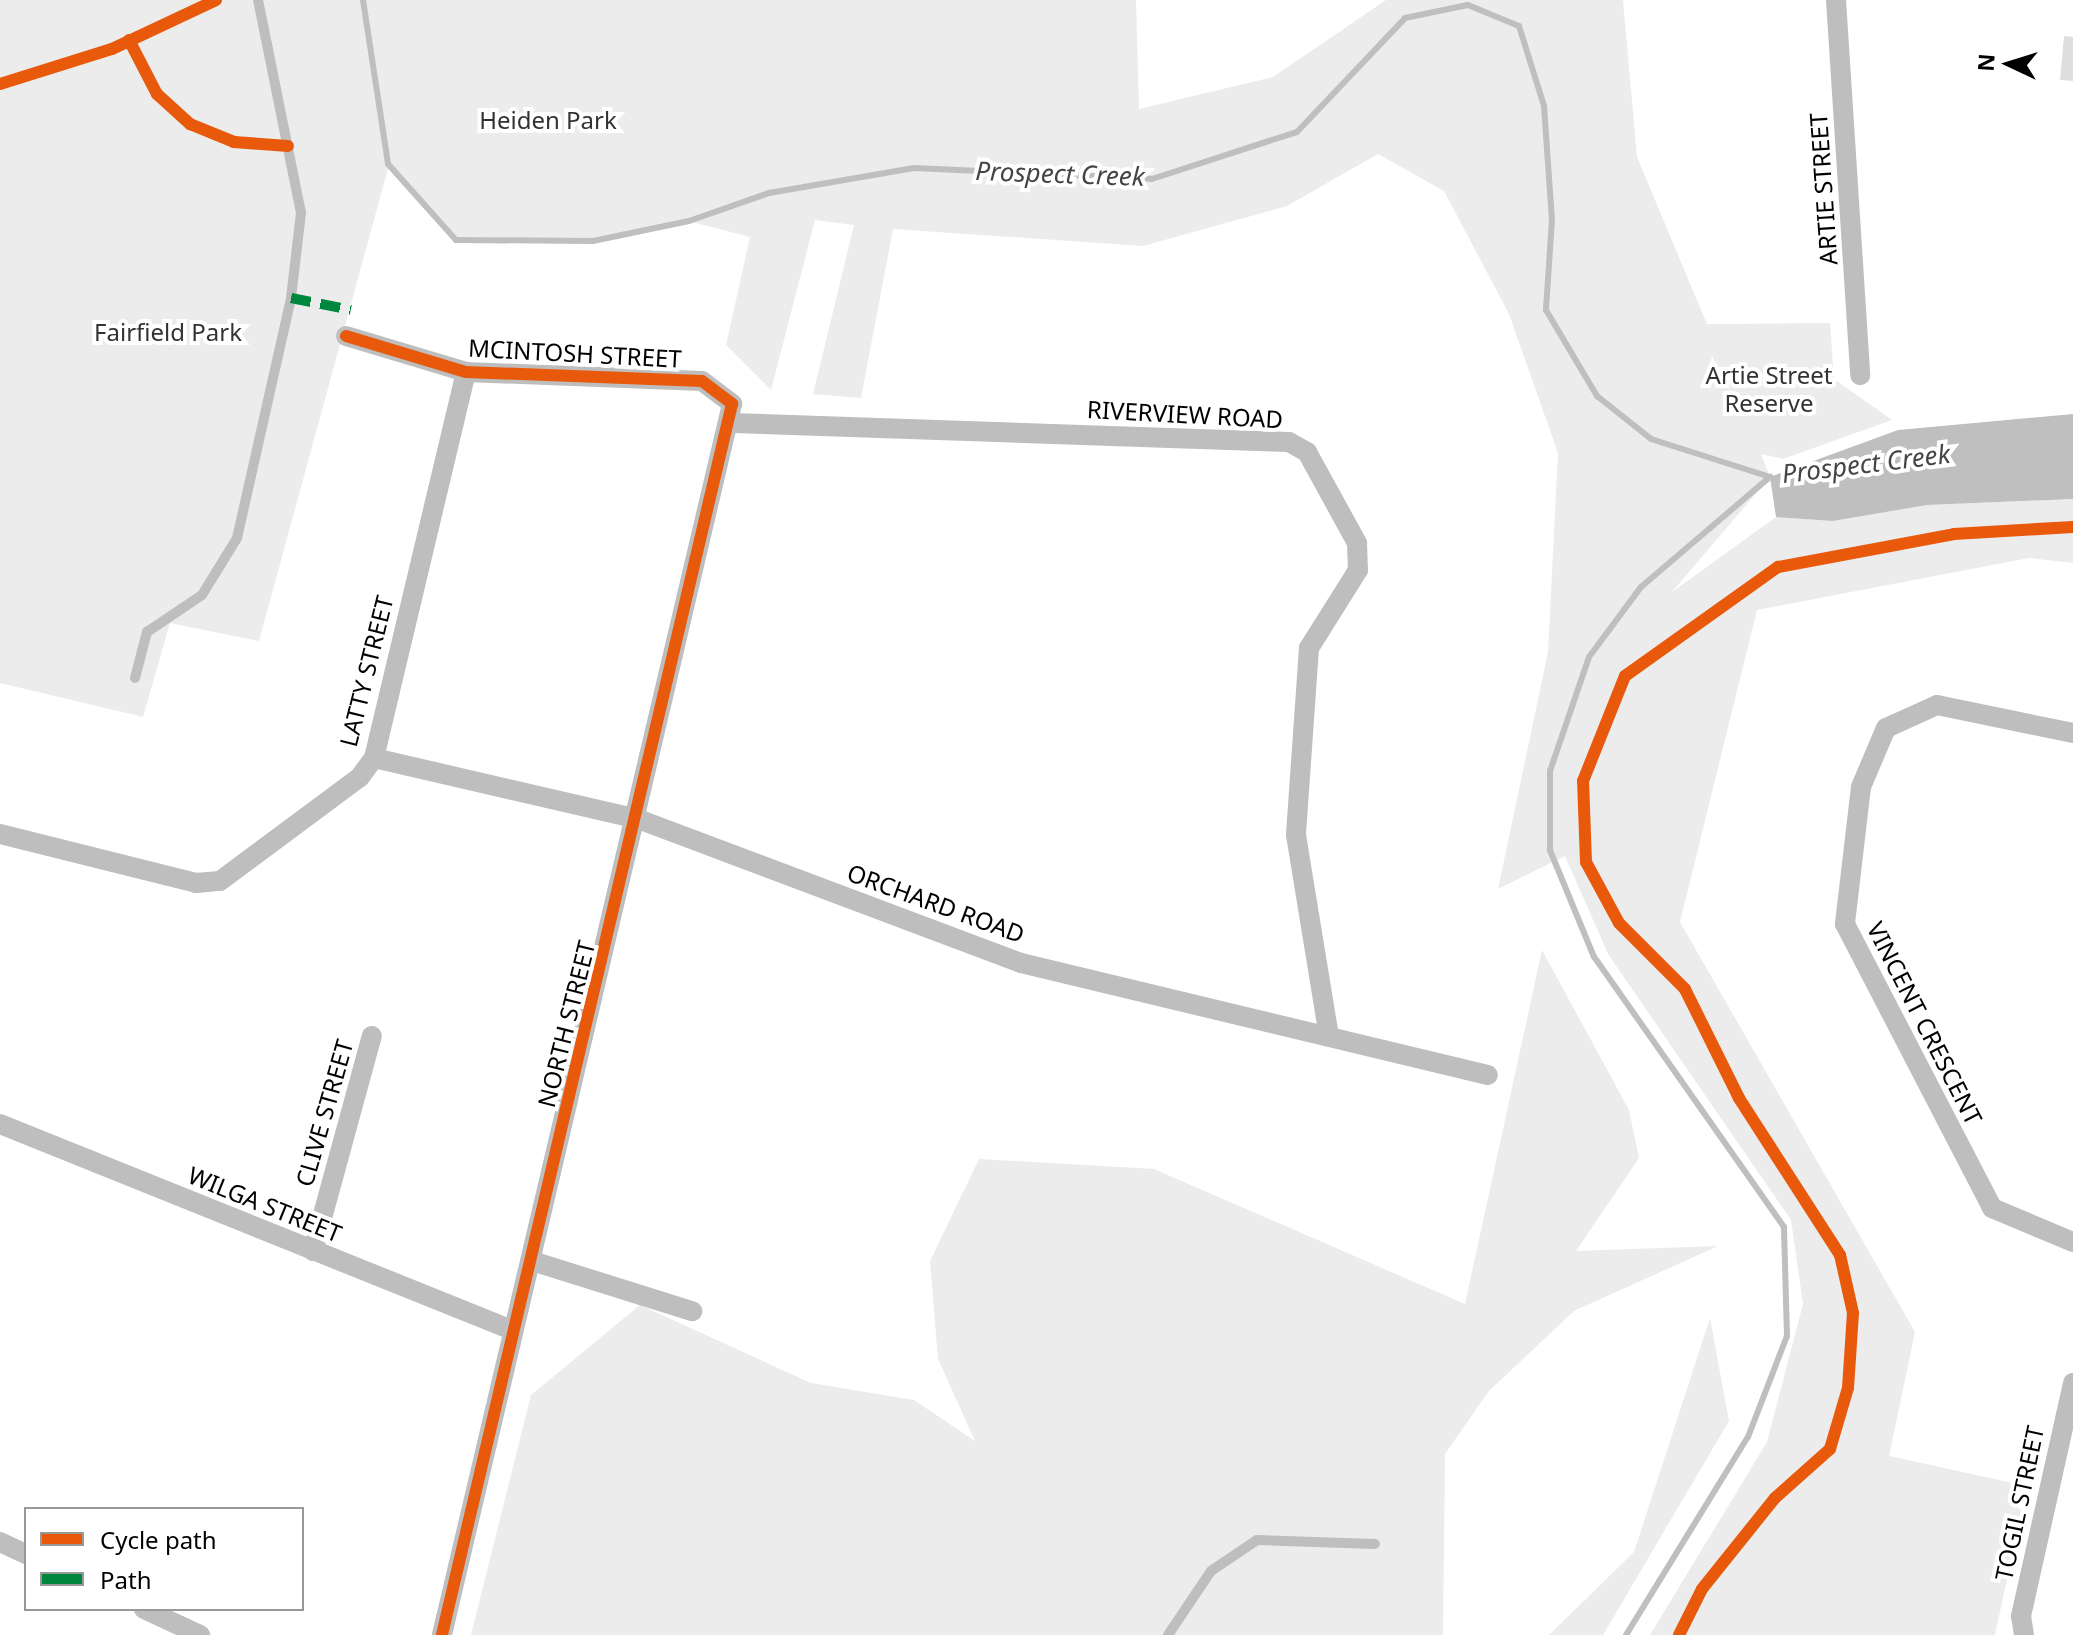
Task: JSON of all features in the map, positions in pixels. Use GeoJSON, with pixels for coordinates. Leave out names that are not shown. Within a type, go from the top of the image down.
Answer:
{"type":"FeatureCollection","features":[{"type":"Feature","properties":{"kind":"street","name":"ARTIE STREET"},"geometry":{"type":"LineString","coordinates":[[1836,0],[1860,375]]}},
{"type":"Feature","properties":{"kind":"street","name":"MCINTOSH STREET"},"geometry":{"type":"LineString","coordinates":[[346,336],[466,372],[702,381],[732,404],[733,423]]}},
{"type":"Feature","properties":{"kind":"street","name":"LATTY STREET"},"geometry":{"type":"LineString","coordinates":[[0,834],[196,883],[220,881],[360,777],[374,758],[466,372]]}},
{"type":"Feature","properties":{"kind":"street","name":"NORTH STREET"},"geometry":{"type":"LineString","coordinates":[[442,1635],[512,1330],[532,1261],[733,423]]}},
{"type":"Feature","properties":{"kind":"street","name":"RIVERVIEW ROAD"},"geometry":{"type":"LineString","coordinates":[[733,423],[1289,442],[1307,452],[1357,543],[1358,570],[1309,648],[1296,835],[1329,1036]]}},
{"type":"Feature","properties":{"kind":"street","name":"VINCENT CRESCENT"},"geometry":{"type":"LineString","coordinates":[[2073,733],[1937,705],[1886,728],[1861,787],[1845,924],[1992,1208],[2073,1242]]}},
{"type":"Feature","properties":{"kind":"street","name":"ORCHARD ROAD"},"geometry":{"type":"LineString","coordinates":[[374,758],[638,819],[1021,963],[1488,1075]]}},
{"type":"Feature","properties":{"kind":"street","name":"CLIVE STREET"},"geometry":{"type":"LineString","coordinates":[[313,1251],[372,1036]]}},
{"type":"Feature","properties":{"kind":"street","name":"WILGA STREET"},"geometry":{"type":"LineString","coordinates":[[0,1124],[512,1330]]}},
{"type":"Feature","properties":{"kind":"street"},"geometry":{"type":"LineString","coordinates":[[532,1261],[692,1311]]}},
{"type":"Feature","properties":{"kind":"street","name":"TOGIL STREET"},"geometry":{"type":"LineString","coordinates":[[2024,1635],[2021,1616],[2073,1383]]}},
{"type":"Feature","properties":{"kind":"street"},"geometry":{"type":"LineString","coordinates":[[0,1542],[24,1553]]}},
{"type":"Feature","properties":{"kind":"street"},"geometry":{"type":"LineString","coordinates":[[148,1611],[200,1635]]}},
{"type":"Feature","properties":{"kind":"lane"},"geometry":{"type":"LineString","coordinates":[[135,678],[147,632],[202,595],[237,538],[291,298],[301,213],[258,0]]}},
{"type":"Feature","properties":{"kind":"lane"},"geometry":{"type":"LineString","coordinates":[[1168,1635],[1211,1571],[1257,1540],[1375,1544]]}},
{"type":"Feature","properties":{"kind":"green space"},"geometry":{"type":"Polygon","coordinates":[[[0,0],[1136,0],[1139,109],[1273,77],[1386,0],[1623,0],[1637,157],[1707,324],[1830,323],[1834,379],[1892,420],[1783,459],[1761,454],[1770,477],[1672,592],[1776,517],[1833,521],[1927,505],[2073,499],[2073,563],[2029,558],[1757,610],[1680,922],[1915,1332],[1889,1456],[2027,1486],[1995,1635],[1650,1635],[1767,1442],[1803,1304],[1791,1220],[1608,954],[1565,856],[1498,889],[1548,652],[1558,453],[1509,314],[1444,191],[1378,154],[1287,206],[1143,246],[893,229],[861,398],[813,394],[854,225],[815,220],[771,390],[726,345],[750,237],[688,221],[593,241],[456,240],[389,165],[259,641],[170,623],[143,717],[0,683],[0,0]]]}},
{"type":"Feature","properties":{"kind":"green space"},"geometry":{"type":"Polygon","coordinates":[[[1542,950],[1629,1110],[1639,1158],[1576,1251],[1718,1246],[1574,1311],[1488,1392],[1445,1454],[1443,1635],[471,1635],[531,1395],[640,1305],[811,1383],[914,1400],[975,1441],[938,1359],[930,1261],[979,1159],[1154,1169],[1465,1304],[1542,950]]]}},
{"type":"Feature","properties":{"kind":"green space"},"geometry":{"type":"Polygon","coordinates":[[[1710,1318],[1729,1421],[1603,1635],[1549,1635],[1634,1552],[1710,1318]]]}},
{"type":"Feature","properties":{"kind":"water","name":"Prospect Creek"},"geometry":{"type":"Polygon","coordinates":[[[2073,414],[2073,499],[1927,505],[1833,521],[1776,517],[1770,477],[1898,430],[2073,414]]]}},
{"type":"Feature","properties":{"kind":"building"},"geometry":{"type":"Polygon","coordinates":[[[2064,36],[2073,37],[2073,81],[2060,80],[2064,36]]]}},
{"type":"Feature","properties":{"kind":"waterway","name":"Prospect Creek"},"geometry":{"type":"LineString","coordinates":[[363,0],[388,164],[456,240],[593,241],[689,221],[769,193],[914,168],[1152,179],[1297,132],[1405,18],[1468,5],[1519,26],[1544,106],[1552,219],[1546,310],[1597,396],[1651,439],[1770,477]]}},
{"type":"Feature","properties":{"kind":"waterway"},"geometry":{"type":"LineString","coordinates":[[1626,1635],[1748,1437],[1787,1336],[1784,1227],[1594,957],[1550,850],[1550,771],[1589,657],[1641,587],[1770,477]]}},
{"type":"Feature","properties":{"kind":"marked path"},"geometry":{"type":"LineString","coordinates":[[291,298],[351,310]]}},
{"type":"Feature","properties":{"kind":"cycle path"},"geometry":{"type":"LineString","coordinates":[[0,84],[112,49],[216,0]]}},
{"type":"Feature","properties":{"kind":"cycle path"},"geometry":{"type":"LineString","coordinates":[[129,40],[157,94],[190,124],[234,142],[288,146]]}},
{"type":"Feature","properties":{"kind":"cycle path"},"geometry":{"type":"LineString","coordinates":[[346,336],[466,372],[702,381],[732,404],[442,1635]]}},
{"type":"Feature","properties":{"kind":"cycle path"},"geometry":{"type":"LineString","coordinates":[[1679,1635],[1702,1589],[1775,1498],[1830,1449],[1848,1388],[1853,1313],[1840,1255],[1739,1098],[1685,989],[1619,923],[1586,862],[1583,781],[1625,676],[1778,567],[1954,534],[2073,527]]}},
{"type":"Feature","properties":{"kind":"park label","name":"Heiden Park"},"geometry":{"type":"Point","coordinates":[548,120]}},
{"type":"Feature","properties":{"kind":"park label","name":"Fairfield Park"},"geometry":{"type":"Point","coordinates":[168,332]}},
{"type":"Feature","properties":{"kind":"park label","name":"Artie Street Reserve"},"geometry":{"type":"Point","coordinates":[1769,389]}}]}
